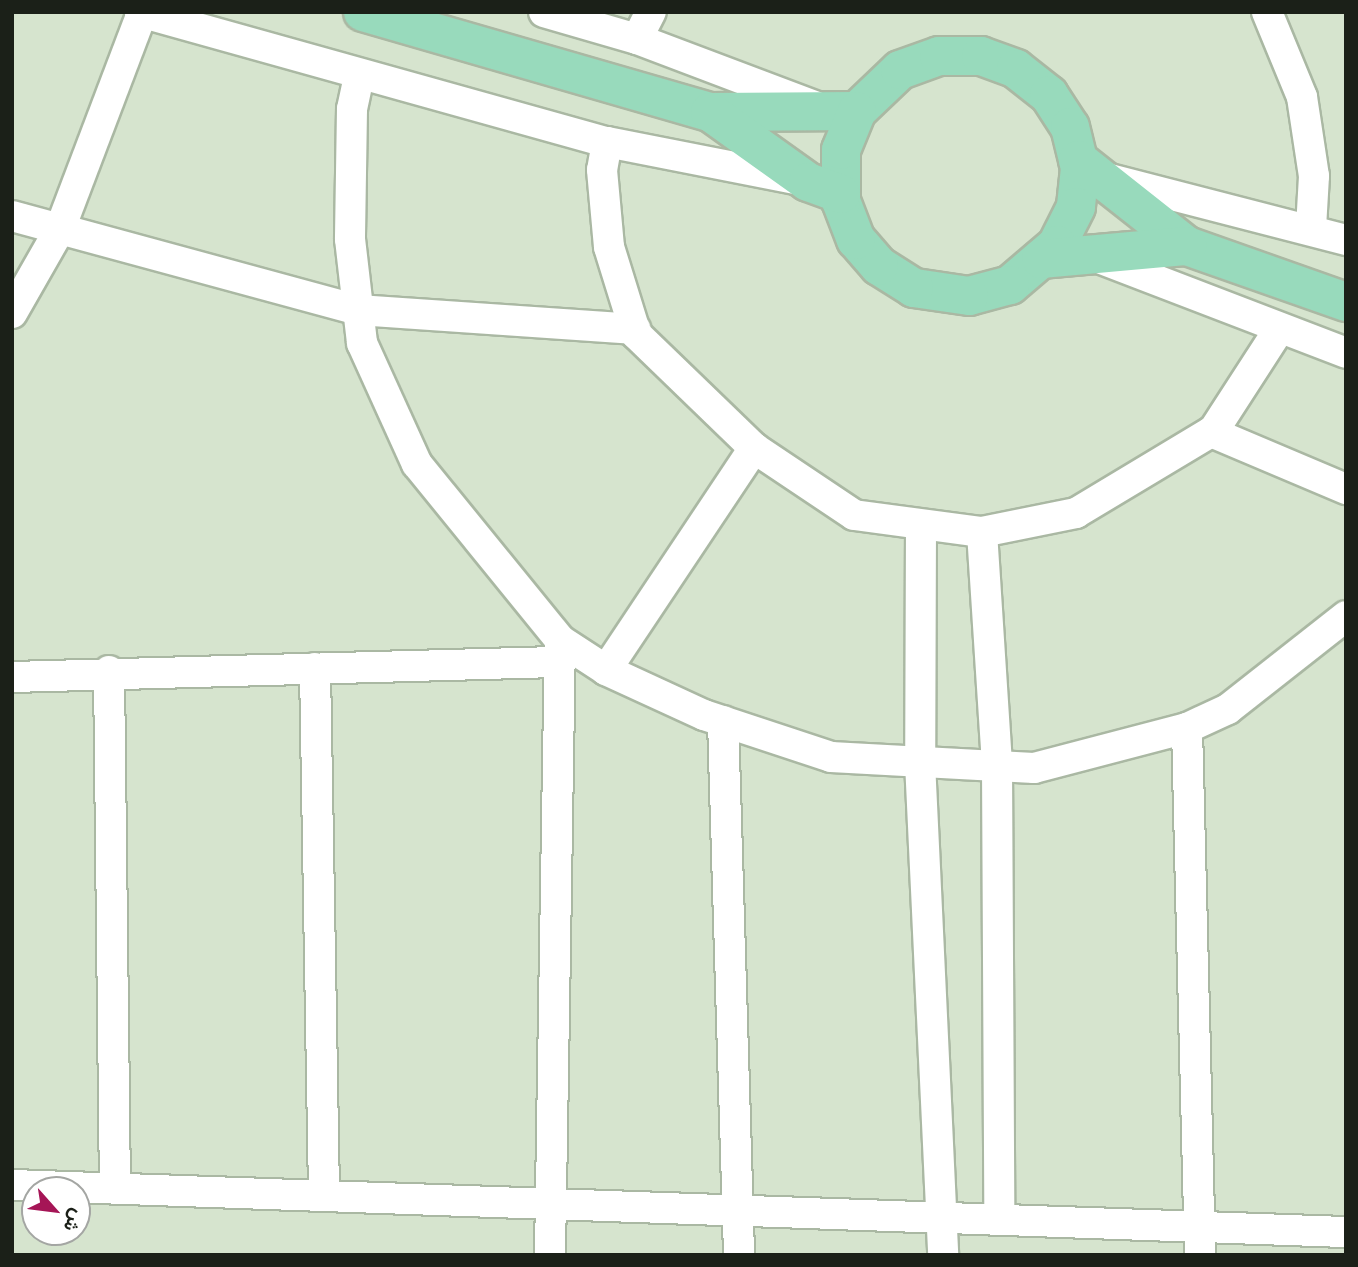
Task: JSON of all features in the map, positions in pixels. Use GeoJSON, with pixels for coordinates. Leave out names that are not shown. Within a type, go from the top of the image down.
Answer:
{"type":"FeatureCollection","features":[{"type":"Feature","properties":{"kind":"main road"},"geometry":{"type":"LineString","coordinates":[[363,12],[710,112],[840,110],[900,70],[939,56],[981,56],[1016,69],[1049,94],[1070,127],[1091,169],[1187,246],[1346,302]]}},
{"type":"Feature","properties":{"kind":"main road"},"geometry":{"type":"LineString","coordinates":[[825,188],[841,150],[840,110]]}},
{"type":"Feature","properties":{"kind":"main road"},"geometry":{"type":"LineString","coordinates":[[710,112],[825,188],[856,240],[879,266],[914,288],[969,296],[1010,285],[1057,245],[1091,169]]}},
{"type":"Feature","properties":{"kind":"main road"},"geometry":{"type":"LineString","coordinates":[[1041,259],[1085,252],[1187,246]]}},
{"type":"Feature","properties":{"kind":"street"},"geometry":{"type":"LineString","coordinates":[[544,12],[637,38],[840,110]]}},
{"type":"Feature","properties":{"kind":"street"},"geometry":{"type":"LineString","coordinates":[[637,38],[650,12]]}},
{"type":"Feature","properties":{"kind":"street"},"geometry":{"type":"LineString","coordinates":[[1267,12],[1302,97],[1314,176],[1311,228]]}},
{"type":"Feature","properties":{"kind":"street"},"geometry":{"type":"LineString","coordinates":[[12,313],[60,229],[141,13],[359,76],[607,142],[825,188]]}},
{"type":"Feature","properties":{"kind":"street"},"geometry":{"type":"LineString","coordinates":[[359,76],[352,109],[350,239],[362,343],[418,464],[559,651],[550,1255]]}},
{"type":"Feature","properties":{"kind":"street"},"geometry":{"type":"LineString","coordinates":[[607,142],[603,170],[609,247],[635,329],[698,400],[754,448],[854,515],[982,532],[1076,513],[1211,432],[1278,331]]}},
{"type":"Feature","properties":{"kind":"street"},"geometry":{"type":"LineString","coordinates":[[1091,169],[1311,228],[1346,240]]}},
{"type":"Feature","properties":{"kind":"street"},"geometry":{"type":"LineString","coordinates":[[12,216],[358,310],[635,329]]}},
{"type":"Feature","properties":{"kind":"street"},"geometry":{"type":"LineString","coordinates":[[1085,252],[1278,331],[1346,353]]}},
{"type":"Feature","properties":{"kind":"street"},"geometry":{"type":"LineString","coordinates":[[1211,432],[1346,489]]}},
{"type":"Feature","properties":{"kind":"street"},"geometry":{"type":"LineString","coordinates":[[606,670],[754,448]]}},
{"type":"Feature","properties":{"kind":"street"},"geometry":{"type":"LineString","coordinates":[[921,525],[920,762],[944,1218],[943,1255]]}},
{"type":"Feature","properties":{"kind":"street"},"geometry":{"type":"LineString","coordinates":[[982,532],[997,766],[999,1220]]}},
{"type":"Feature","properties":{"kind":"street"},"geometry":{"type":"LineString","coordinates":[[12,677],[109,671],[315,667],[559,651],[723,721],[831,757],[1034,768],[1187,728],[1265,685],[1346,616]]}},
{"type":"Feature","properties":{"kind":"street"},"geometry":{"type":"LineString","coordinates":[[315,667],[324,1196]]}},
{"type":"Feature","properties":{"kind":"street"},"geometry":{"type":"LineString","coordinates":[[109,671],[115,1188]]}},
{"type":"Feature","properties":{"kind":"street"},"geometry":{"type":"LineString","coordinates":[[723,721],[739,1255]]}},
{"type":"Feature","properties":{"kind":"street"},"geometry":{"type":"LineString","coordinates":[[1187,728],[1200,1241]]}},
{"type":"Feature","properties":{"kind":"street"},"geometry":{"type":"LineString","coordinates":[[12,1185],[999,1220],[1200,1241],[1346,1232]]}}]}
